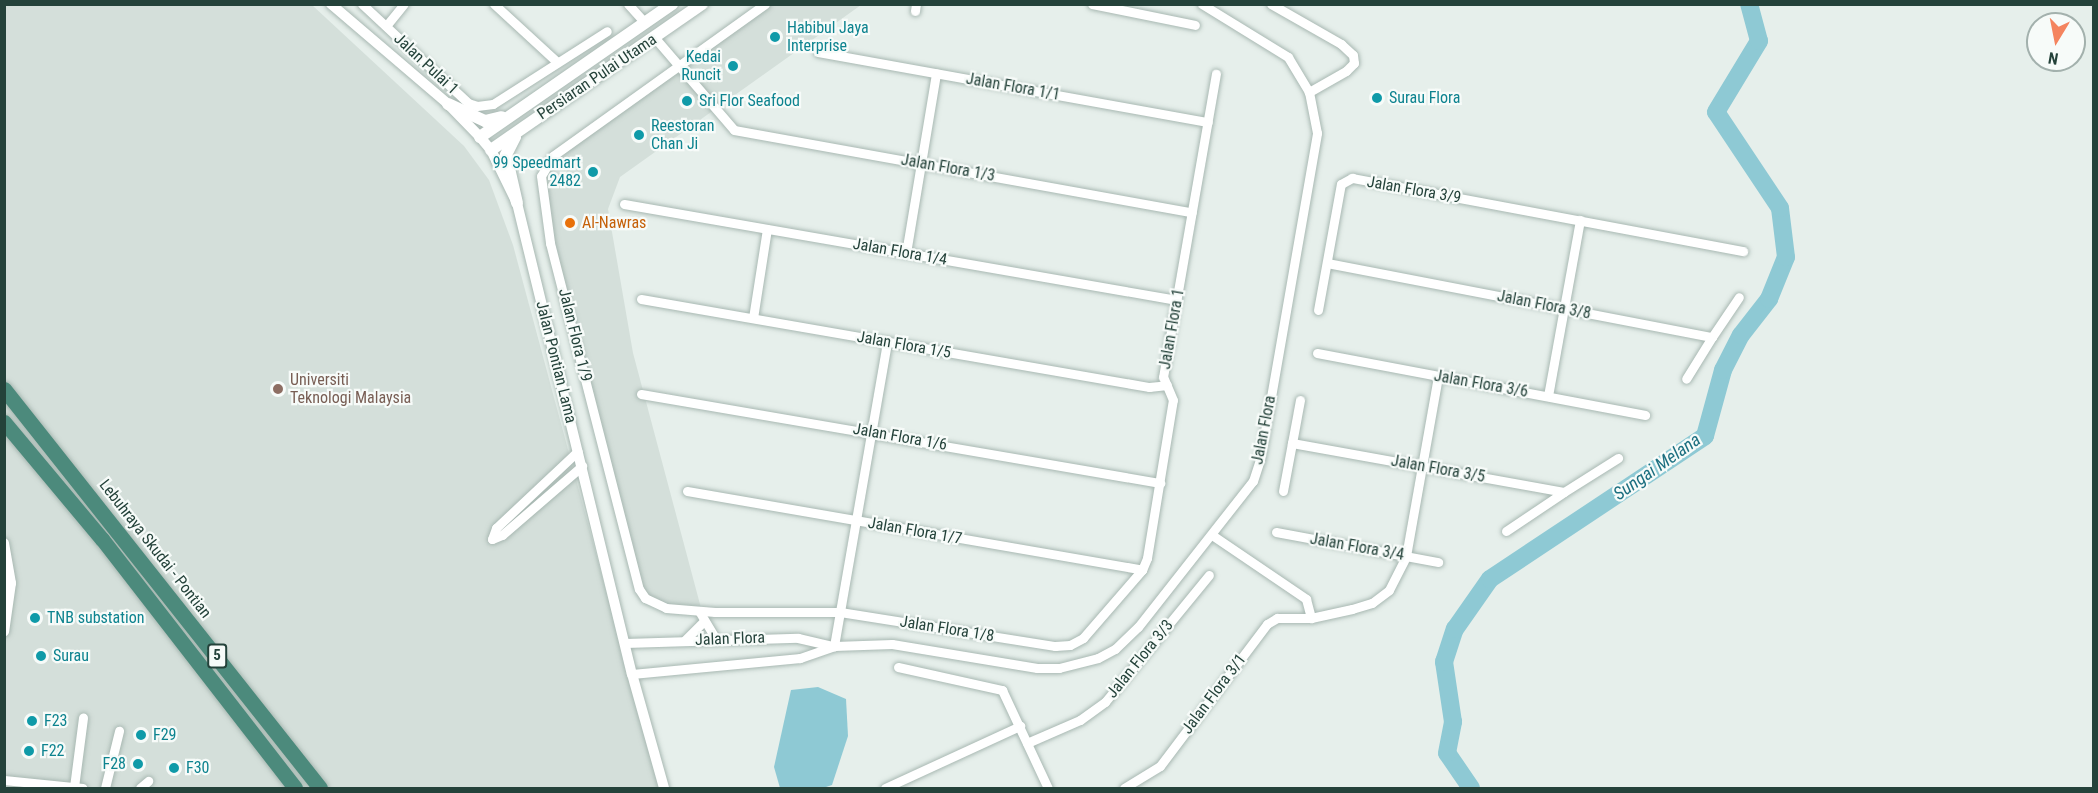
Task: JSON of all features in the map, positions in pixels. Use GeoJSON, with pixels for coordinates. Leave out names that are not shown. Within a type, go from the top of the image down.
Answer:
{"type":"FeatureCollection","features":[{"type":"Feature","properties":{"kind":"highway","name":"Lebuhraya Skudai - Pontian"},"geometry":{"type":"LineString","coordinates":[[4,389],[320,789]]}},
{"type":"Feature","properties":{"kind":"highway","name":"5"},"geometry":{"type":"LineString","coordinates":[[4,422],[102,539],[295,789]]}},
{"type":"Feature","properties":{"kind":"main road","name":"Persiaran Pulai Utama"},"geometry":{"type":"LineString","coordinates":[[480,137],[672,4]]}},
{"type":"Feature","properties":{"kind":"main road","name":"Persiaran Pulai Utama"},"geometry":{"type":"LineString","coordinates":[[491,150],[702,4]]}},
{"type":"Feature","properties":{"kind":"main road"},"geometry":{"type":"LineString","coordinates":[[645,23],[655,38]]}},
{"type":"Feature","properties":{"kind":"main road"},"geometry":{"type":"LineString","coordinates":[[448,104],[485,122],[519,110]]}},
{"type":"Feature","properties":{"kind":"main road"},"geometry":{"type":"LineString","coordinates":[[518,203],[506,155],[514,138],[524,128]]}},
{"type":"Feature","properties":{"kind":"street","name":"Jalan Pontian Lama"},"geometry":{"type":"LineString","coordinates":[[331,4],[448,104],[480,137],[491,150],[518,203],[632,674],[664,789]]}},
{"type":"Feature","properties":{"kind":"street","name":"Jalan Pulai 1"},"geometry":{"type":"LineString","coordinates":[[362,4],[468,103],[477,106],[493,104],[556,61],[607,31]]}},
{"type":"Feature","properties":{"kind":"street"},"geometry":{"type":"LineString","coordinates":[[386,26],[404,4]]}},
{"type":"Feature","properties":{"kind":"street"},"geometry":{"type":"LineString","coordinates":[[494,4],[556,61]]}},
{"type":"Feature","properties":{"kind":"street"},"geometry":{"type":"LineString","coordinates":[[628,4],[645,23]]}},
{"type":"Feature","properties":{"kind":"street","name":"Jalan Flora 1/9"},"geometry":{"type":"LineString","coordinates":[[765,4],[553,156],[541,176],[541,188],[550,243],[639,589],[645,598],[666,608],[699,611],[840,612]]}},
{"type":"Feature","properties":{"kind":"street"},"geometry":{"type":"LineString","coordinates":[[1092,4],[1195,25]]}},
{"type":"Feature","properties":{"kind":"street","name":"Jalan Flora"},"geometry":{"type":"LineString","coordinates":[[625,643],[798,638],[834,646],[892,644],[1037,668],[1076,665],[1115,649],[1138,627],[1253,481],[1260,460],[1317,133],[1309,92],[1288,57],[1214,7],[1202,4]]}},
{"type":"Feature","properties":{"kind":"street"},"geometry":{"type":"LineString","coordinates":[[1271,4],[1341,44],[1353,55],[1354,63],[1346,71],[1309,92]]}},
{"type":"Feature","properties":{"kind":"street","name":"Jalan Flora 1/3"},"geometry":{"type":"LineString","coordinates":[[655,38],[712,108],[734,130],[1192,212]]}},
{"type":"Feature","properties":{"kind":"street","name":"Jalan Flora 1/1"},"geometry":{"type":"LineString","coordinates":[[818,52],[1208,122]]}},
{"type":"Feature","properties":{"kind":"street"},"geometry":{"type":"LineString","coordinates":[[906,253],[936,73]]}},
{"type":"Feature","properties":{"kind":"street","name":"Jalan Flora 1"},"geometry":{"type":"LineString","coordinates":[[1055,646],[1071,645],[1083,638],[1142,570],[1160,483],[1173,400],[1163,377],[1216,74]]}},
{"type":"Feature","properties":{"kind":"street","name":"Jalan Flora 3/9"},"geometry":{"type":"LineString","coordinates":[[1318,310],[1341,184],[1346,179],[1580,220]]}},
{"type":"Feature","properties":{"kind":"street","name":"Jalan Flora 1/4"},"geometry":{"type":"LineString","coordinates":[[624,204],[1177,300]]}},
{"type":"Feature","properties":{"kind":"street"},"geometry":{"type":"LineString","coordinates":[[1548,396],[1580,220],[1743,251]]}},
{"type":"Feature","properties":{"kind":"street"},"geometry":{"type":"LineString","coordinates":[[753,318],[767,229]]}},
{"type":"Feature","properties":{"kind":"street","name":"Jalan Flora 3/8"},"geometry":{"type":"LineString","coordinates":[[1327,263],[1712,337]]}},
{"type":"Feature","properties":{"kind":"street"},"geometry":{"type":"LineString","coordinates":[[1686,380],[1739,297]]}},
{"type":"Feature","properties":{"kind":"street","name":"Jalan Flora 1/5"},"geometry":{"type":"LineString","coordinates":[[641,299],[1149,387],[1167,385]]}},
{"type":"Feature","properties":{"kind":"street"},"geometry":{"type":"LineString","coordinates":[[834,646],[887,342]]}},
{"type":"Feature","properties":{"kind":"street","name":"Jalan Flora 3/6"},"geometry":{"type":"LineString","coordinates":[[1317,353],[1645,415]]}},
{"type":"Feature","properties":{"kind":"street","name":"Jalan Flora 3/1"},"geometry":{"type":"LineString","coordinates":[[1124,789],[1160,766],[1268,624],[1277,618],[1311,618],[1352,609],[1384,595],[1406,556],[1438,376]]}},
{"type":"Feature","properties":{"kind":"street","name":"Jalan Flora 1/6"},"geometry":{"type":"LineString","coordinates":[[640,394],[1160,483]]}},
{"type":"Feature","properties":{"kind":"street"},"geometry":{"type":"LineString","coordinates":[[1283,490],[1300,400]]}},
{"type":"Feature","properties":{"kind":"street","name":"Jalan Flora 3/5"},"geometry":{"type":"LineString","coordinates":[[1292,443],[1564,492]]}},
{"type":"Feature","properties":{"kind":"street"},"geometry":{"type":"LineString","coordinates":[[578,451],[496,528],[492,539],[502,535],[582,466]]}},
{"type":"Feature","properties":{"kind":"street"},"geometry":{"type":"LineString","coordinates":[[1506,531],[1618,458]]}},
{"type":"Feature","properties":{"kind":"street","name":"Jalan Flora 1/7"},"geometry":{"type":"LineString","coordinates":[[687,491],[1142,570]]}},
{"type":"Feature","properties":{"kind":"street","name":"Jalan Flora 3/4"},"geometry":{"type":"LineString","coordinates":[[1276,532],[1438,562]]}},
{"type":"Feature","properties":{"kind":"street"},"geometry":{"type":"LineString","coordinates":[[1212,535],[1306,599],[1311,618]]}},
{"type":"Feature","properties":{"kind":"street"},"geometry":{"type":"LineString","coordinates":[[4,543],[11,583],[4,632]]}},
{"type":"Feature","properties":{"kind":"street","name":"Jalan Flora 3/3"},"geometry":{"type":"LineString","coordinates":[[1027,743],[1080,720],[1105,702],[1209,575]]}},
{"type":"Feature","properties":{"kind":"street"},"geometry":{"type":"LineString","coordinates":[[699,611],[716,639]]}},
{"type":"Feature","properties":{"kind":"street","name":"Jalan Flora 1/8"},"geometry":{"type":"LineString","coordinates":[[840,612],[1055,646]]}},
{"type":"Feature","properties":{"kind":"street"},"geometry":{"type":"LineString","coordinates":[[683,641],[698,631],[704,621]]}},
{"type":"Feature","properties":{"kind":"street","name":"Jalan Flora"},"geometry":{"type":"LineString","coordinates":[[632,674],[800,658],[834,646]]}},
{"type":"Feature","properties":{"kind":"street"},"geometry":{"type":"LineString","coordinates":[[898,667],[995,686],[1007,698],[1048,789]]}},
{"type":"Feature","properties":{"kind":"street"},"geometry":{"type":"LineString","coordinates":[[4,780],[79,788],[83,718]]}},
{"type":"Feature","properties":{"kind":"street"},"geometry":{"type":"LineString","coordinates":[[885,789],[1020,726]]}},
{"type":"Feature","properties":{"kind":"street"},"geometry":{"type":"LineString","coordinates":[[105,789],[119,731]]}},
{"type":"Feature","properties":{"kind":"street"},"geometry":{"type":"LineString","coordinates":[[140,789],[148,781]]}},
{"type":"Feature","properties":{"kind":"shaded area","name":"Universiti Teknologi Malaysia"},"geometry":{"type":"Polygon","coordinates":[[[5,5],[312,5],[464,146],[489,180],[513,245],[659,788],[5,788],[5,5]]]}},
{"type":"Feature","properties":{"kind":"shaded area"},"geometry":{"type":"Polygon","coordinates":[[[759,5],[861,5],[620,177],[608,209],[633,353],[701,608],[642,601],[547,244],[537,176],[551,153],[759,5]]]}},
{"type":"Feature","properties":{"kind":"water"},"geometry":{"type":"Polygon","coordinates":[[[818,687],[846,699],[848,736],[832,785],[823,788],[780,788],[774,767],[791,690],[818,687]]]}},
{"type":"Feature","properties":{"kind":"waterway","name":"Sungai Melana"},"geometry":{"type":"LineString","coordinates":[[1471,788],[1447,753],[1453,722],[1444,662],[1455,629],[1490,579],[1705,436],[1723,370],[1741,335],[1769,299],[1786,257],[1780,208],[1716,112],[1759,41],[1749,4]]}},
{"type":"Feature","properties":{"kind":"place","name":"Habibul Jaya Interprise"},"geometry":{"type":"Point","coordinates":[775,37]}},
{"type":"Feature","properties":{"kind":"place","name":"Kedai Runcit"},"geometry":{"type":"Point","coordinates":[733,66]}},
{"type":"Feature","properties":{"kind":"place","name":"Surau Flora"},"geometry":{"type":"Point","coordinates":[1377,98]}},
{"type":"Feature","properties":{"kind":"place","name":"Sri Flor Seafood"},"geometry":{"type":"Point","coordinates":[687,101]}},
{"type":"Feature","properties":{"kind":"place","name":"Reestoran Chan Ji"},"geometry":{"type":"Point","coordinates":[639,135]}},
{"type":"Feature","properties":{"kind":"place","name":"99 Speedmart 2482"},"geometry":{"type":"Point","coordinates":[593,172]}},
{"type":"Feature","properties":{"kind":"place","name":"Al-Nawras"},"geometry":{"type":"Point","coordinates":[570,223]}},
{"type":"Feature","properties":{"kind":"place","name":"Universiti Teknologi Malaysia"},"geometry":{"type":"Point","coordinates":[278,389]}},
{"type":"Feature","properties":{"kind":"place","name":"TNB substation"},"geometry":{"type":"Point","coordinates":[35,618]}},
{"type":"Feature","properties":{"kind":"place","name":"Surau"},"geometry":{"type":"Point","coordinates":[41,656]}},
{"type":"Feature","properties":{"kind":"place","name":"F23"},"geometry":{"type":"Point","coordinates":[32,721]}},
{"type":"Feature","properties":{"kind":"place","name":"F29"},"geometry":{"type":"Point","coordinates":[141,735]}},
{"type":"Feature","properties":{"kind":"place","name":"F22"},"geometry":{"type":"Point","coordinates":[29,751]}},
{"type":"Feature","properties":{"kind":"place","name":"F28"},"geometry":{"type":"Point","coordinates":[138,764]}},
{"type":"Feature","properties":{"kind":"place","name":"F30"},"geometry":{"type":"Point","coordinates":[174,768]}}]}
